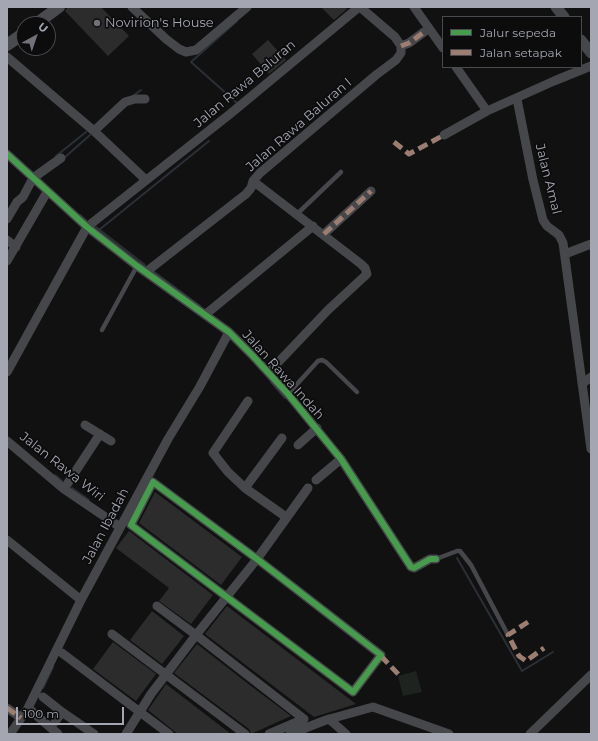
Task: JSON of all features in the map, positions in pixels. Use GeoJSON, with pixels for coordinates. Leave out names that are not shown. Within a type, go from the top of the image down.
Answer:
{"type":"FeatureCollection","features":[{"type":"Feature","properties":{"kind":"main road"},"geometry":{"type":"LineString","coordinates":[[47,16],[59,7]]}},
{"type":"Feature","properties":{"kind":"main road"},"geometry":{"type":"LineString","coordinates":[[7,45],[16,39]]}},
{"type":"Feature","properties":{"kind":"street"},"geometry":{"type":"LineString","coordinates":[[132,7],[166,39],[179,49],[186,52],[196,50],[247,7]]}},
{"type":"Feature","properties":{"kind":"street"},"geometry":{"type":"LineString","coordinates":[[359,7],[395,37],[401,46],[424,32]]}},
{"type":"Feature","properties":{"kind":"street","name":"Jalan Rawa Baluran"},"geometry":{"type":"LineString","coordinates":[[86,227],[230,114],[359,7]]}},
{"type":"Feature","properties":{"kind":"street"},"geometry":{"type":"LineString","coordinates":[[414,7],[442,47]]}},
{"type":"Feature","properties":{"kind":"street"},"geometry":{"type":"LineString","coordinates":[[556,7],[563,16]]}},
{"type":"Feature","properties":{"kind":"street"},"geometry":{"type":"LineString","coordinates":[[582,41],[591,53]]}},
{"type":"Feature","properties":{"kind":"street","name":"Jalan Rawa Baluran I"},"geometry":{"type":"LineString","coordinates":[[146,272],[246,194],[251,188],[253,181],[260,173],[376,75],[396,60],[401,53],[401,46]]}},
{"type":"Feature","properties":{"kind":"street"},"geometry":{"type":"LineString","coordinates":[[7,57],[94,131],[146,180]]}},
{"type":"Feature","properties":{"kind":"street"},"geometry":{"type":"LineString","coordinates":[[444,135],[487,111],[591,66]]}},
{"type":"Feature","properties":{"kind":"street"},"geometry":{"type":"LineString","coordinates":[[457,68],[487,111]]}},
{"type":"Feature","properties":{"kind":"street"},"geometry":{"type":"LineString","coordinates":[[94,131],[125,102],[134,99],[145,100]]}},
{"type":"Feature","properties":{"kind":"street","name":"Jalan Amal"},"geometry":{"type":"LineString","coordinates":[[517,99],[533,180],[543,220],[559,235],[563,243],[590,443]]}},
{"type":"Feature","properties":{"kind":"street","name":"Jalan Rawa Indah"},"geometry":{"type":"LineString","coordinates":[[7,154],[86,227],[137,266],[206,314],[229,332],[269,372],[341,458],[411,567],[414,568],[430,559],[436,559]]}},
{"type":"Feature","properties":{"kind":"street"},"geometry":{"type":"LineString","coordinates":[[7,218],[16,202],[23,197],[33,178],[61,158]]}},
{"type":"Feature","properties":{"kind":"street"},"geometry":{"type":"LineString","coordinates":[[253,181],[296,215],[324,234],[361,264],[365,268],[367,274],[328,310],[269,372]]}},
{"type":"Feature","properties":{"kind":"street"},"geometry":{"type":"LineString","coordinates":[[324,234],[371,191]]}},
{"type":"Feature","properties":{"kind":"street"},"geometry":{"type":"LineString","coordinates":[[7,261],[47,192]]}},
{"type":"Feature","properties":{"kind":"street"},"geometry":{"type":"LineString","coordinates":[[206,314],[313,226]]}},
{"type":"Feature","properties":{"kind":"street"},"geometry":{"type":"LineString","coordinates":[[7,372],[86,227]]}},
{"type":"Feature","properties":{"kind":"street"},"geometry":{"type":"LineString","coordinates":[[7,240],[16,247]]}},
{"type":"Feature","properties":{"kind":"street"},"geometry":{"type":"LineString","coordinates":[[565,254],[591,244]]}},
{"type":"Feature","properties":{"kind":"street","name":"Jalan Ibadah"},"geometry":{"type":"LineString","coordinates":[[10,734],[28,708],[81,600],[120,527],[229,332]]}},
{"type":"Feature","properties":{"kind":"street"},"geometry":{"type":"LineString","coordinates":[[582,384],[591,377]]}},
{"type":"Feature","properties":{"kind":"street"},"geometry":{"type":"LineString","coordinates":[[248,401],[213,453],[228,472],[245,488],[286,517]]}},
{"type":"Feature","properties":{"kind":"street"},"geometry":{"type":"LineString","coordinates":[[85,424],[111,441]]}},
{"type":"Feature","properties":{"kind":"street"},"geometry":{"type":"LineString","coordinates":[[298,445],[317,428]]}},
{"type":"Feature","properties":{"kind":"street"},"geometry":{"type":"LineString","coordinates":[[64,489],[100,434]]}},
{"type":"Feature","properties":{"kind":"street"},"geometry":{"type":"LineString","coordinates":[[245,488],[282,438]]}},
{"type":"Feature","properties":{"kind":"street","name":"Jalan Rawa Wiri"},"geometry":{"type":"LineString","coordinates":[[7,441],[64,489],[120,527]]}},
{"type":"Feature","properties":{"kind":"street"},"geometry":{"type":"LineString","coordinates":[[316,480],[341,458]]}},
{"type":"Feature","properties":{"kind":"street"},"geometry":{"type":"LineString","coordinates":[[153,482],[257,559],[382,655],[353,692],[226,597],[132,525],[153,482]]}},
{"type":"Feature","properties":{"kind":"street"},"geometry":{"type":"LineString","coordinates":[[126,734],[139,711],[196,635],[257,559],[308,488]]}},
{"type":"Feature","properties":{"kind":"street"},"geometry":{"type":"LineString","coordinates":[[7,540],[81,600]]}},
{"type":"Feature","properties":{"kind":"street"},"geometry":{"type":"LineString","coordinates":[[157,606],[304,719],[269,734]]}},
{"type":"Feature","properties":{"kind":"street"},"geometry":{"type":"LineString","coordinates":[[112,634],[245,734]]}},
{"type":"Feature","properties":{"kind":"street"},"geometry":{"type":"LineString","coordinates":[[62,653],[169,734]]}},
{"type":"Feature","properties":{"kind":"street"},"geometry":{"type":"LineString","coordinates":[[530,734],[591,675]]}},
{"type":"Feature","properties":{"kind":"street"},"geometry":{"type":"LineString","coordinates":[[43,697],[94,734]]}},
{"type":"Feature","properties":{"kind":"street"},"geometry":{"type":"LineString","coordinates":[[290,734],[329,719],[374,707],[449,734]]}},
{"type":"Feature","properties":{"kind":"street"},"geometry":{"type":"LineString","coordinates":[[7,708],[21,718]]}},
{"type":"Feature","properties":{"kind":"street"},"geometry":{"type":"LineString","coordinates":[[28,708],[55,730],[62,712]]}},
{"type":"Feature","properties":{"kind":"street"},"geometry":{"type":"LineString","coordinates":[[329,719],[346,734]]}},
{"type":"Feature","properties":{"kind":"lane"},"geometry":{"type":"LineString","coordinates":[[296,215],[341,172]]}},
{"type":"Feature","properties":{"kind":"lane"},"geometry":{"type":"LineString","coordinates":[[102,330],[137,266]]}},
{"type":"Feature","properties":{"kind":"lane"},"geometry":{"type":"LineString","coordinates":[[288,394],[318,361],[322,360],[358,392]]}},
{"type":"Feature","properties":{"kind":"lane"},"geometry":{"type":"LineString","coordinates":[[436,559],[460,551],[471,565],[508,635]]}},
{"type":"Feature","properties":{"kind":"shaded area"},"geometry":{"type":"Polygon","coordinates":[[[416,671],[422,692],[403,696],[398,676],[416,671]]]}},
{"type":"Feature","properties":{"kind":"building","name":"Novirion's House"},"geometry":{"type":"Polygon","coordinates":[[[68,7],[101,7],[129,36],[108,56],[65,11],[68,7]]]}},
{"type":"Feature","properties":{"kind":"building"},"geometry":{"type":"Polygon","coordinates":[[[321,7],[345,7],[347,9],[334,20],[321,7]]]}},
{"type":"Feature","properties":{"kind":"building"},"geometry":{"type":"Polygon","coordinates":[[[268,40],[286,60],[269,74],[252,54],[268,40]]]}},
{"type":"Feature","properties":{"kind":"building"},"geometry":{"type":"Polygon","coordinates":[[[155,492],[242,557],[221,585],[139,523],[155,492]]]}},
{"type":"Feature","properties":{"kind":"building"},"geometry":{"type":"Polygon","coordinates":[[[129,531],[213,595],[191,624],[159,601],[169,588],[116,548],[129,531]]]}},
{"type":"Feature","properties":{"kind":"building"},"geometry":{"type":"Polygon","coordinates":[[[227,606],[356,704],[314,717],[205,634],[227,606]]]}},
{"type":"Feature","properties":{"kind":"building"},"geometry":{"type":"Polygon","coordinates":[[[152,611],[184,636],[162,664],[130,640],[152,611]]]}},
{"type":"Feature","properties":{"kind":"building"},"geometry":{"type":"Polygon","coordinates":[[[113,642],[156,674],[136,701],[93,669],[113,642]]]}},
{"type":"Feature","properties":{"kind":"building"},"geometry":{"type":"Polygon","coordinates":[[[197,644],[291,716],[251,734],[249,729],[174,673],[197,644]]]}},
{"type":"Feature","properties":{"kind":"building"},"geometry":{"type":"Polygon","coordinates":[[[166,684],[231,734],[178,734],[174,731],[148,710],[166,684]]]}},
{"type":"Feature","properties":{"kind":"waterway"},"geometry":{"type":"LineString","coordinates":[[237,21],[191,62],[237,103]]}},
{"type":"Feature","properties":{"kind":"waterway"},"geometry":{"type":"LineString","coordinates":[[134,95],[141,90]]}},
{"type":"Feature","properties":{"kind":"waterway"},"geometry":{"type":"LineString","coordinates":[[56,156],[86,132]]}},
{"type":"Feature","properties":{"kind":"waterway"},"geometry":{"type":"LineString","coordinates":[[64,158],[90,135]]}},
{"type":"Feature","properties":{"kind":"waterway"},"geometry":{"type":"LineString","coordinates":[[99,230],[209,141]]}},
{"type":"Feature","properties":{"kind":"waterway"},"geometry":{"type":"LineString","coordinates":[[80,215],[86,220]]}},
{"type":"Feature","properties":{"kind":"waterway"},"geometry":{"type":"LineString","coordinates":[[96,227],[145,265]]}},
{"type":"Feature","properties":{"kind":"waterway"},"geometry":{"type":"LineString","coordinates":[[153,271],[200,306]]}},
{"type":"Feature","properties":{"kind":"waterway"},"geometry":{"type":"LineString","coordinates":[[271,382],[285,398]]}},
{"type":"Feature","properties":{"kind":"waterway"},"geometry":{"type":"LineString","coordinates":[[55,475],[62,481]]}},
{"type":"Feature","properties":{"kind":"waterway"},"geometry":{"type":"LineString","coordinates":[[72,488],[89,500]]}},
{"type":"Feature","properties":{"kind":"waterway"},"geometry":{"type":"LineString","coordinates":[[457,558],[522,671],[553,652]]}},
{"type":"Feature","properties":{"kind":"waterway"},"geometry":{"type":"LineString","coordinates":[[43,688],[53,667]]}},
{"type":"Feature","properties":{"kind":"marked path"},"geometry":{"type":"LineString","coordinates":[[401,46],[409,43],[424,32]]}},
{"type":"Feature","properties":{"kind":"marked path"},"geometry":{"type":"LineString","coordinates":[[394,142],[409,154],[444,135]]}},
{"type":"Feature","properties":{"kind":"marked path"},"geometry":{"type":"LineString","coordinates":[[324,234],[371,191]]}},
{"type":"Feature","properties":{"kind":"marked path"},"geometry":{"type":"LineString","coordinates":[[528,622],[508,635],[519,656],[526,661],[544,648]]}},
{"type":"Feature","properties":{"kind":"marked path"},"geometry":{"type":"LineString","coordinates":[[381,656],[399,675]]}},
{"type":"Feature","properties":{"kind":"marked path"},"geometry":{"type":"LineString","coordinates":[[7,708],[21,718]]}},
{"type":"Feature","properties":{"kind":"cycle path"},"geometry":{"type":"LineString","coordinates":[[7,154],[87,227],[137,266],[229,332],[252,355],[288,394],[341,459],[411,567],[414,568],[430,559],[436,559]]}},
{"type":"Feature","properties":{"kind":"cycle path"},"geometry":{"type":"LineString","coordinates":[[153,482],[257,559],[381,655],[353,692],[131,525],[153,482]]}},
{"type":"Feature","properties":{"kind":"place","name":"Novirion's House"},"geometry":{"type":"Point","coordinates":[97,23]}}]}
